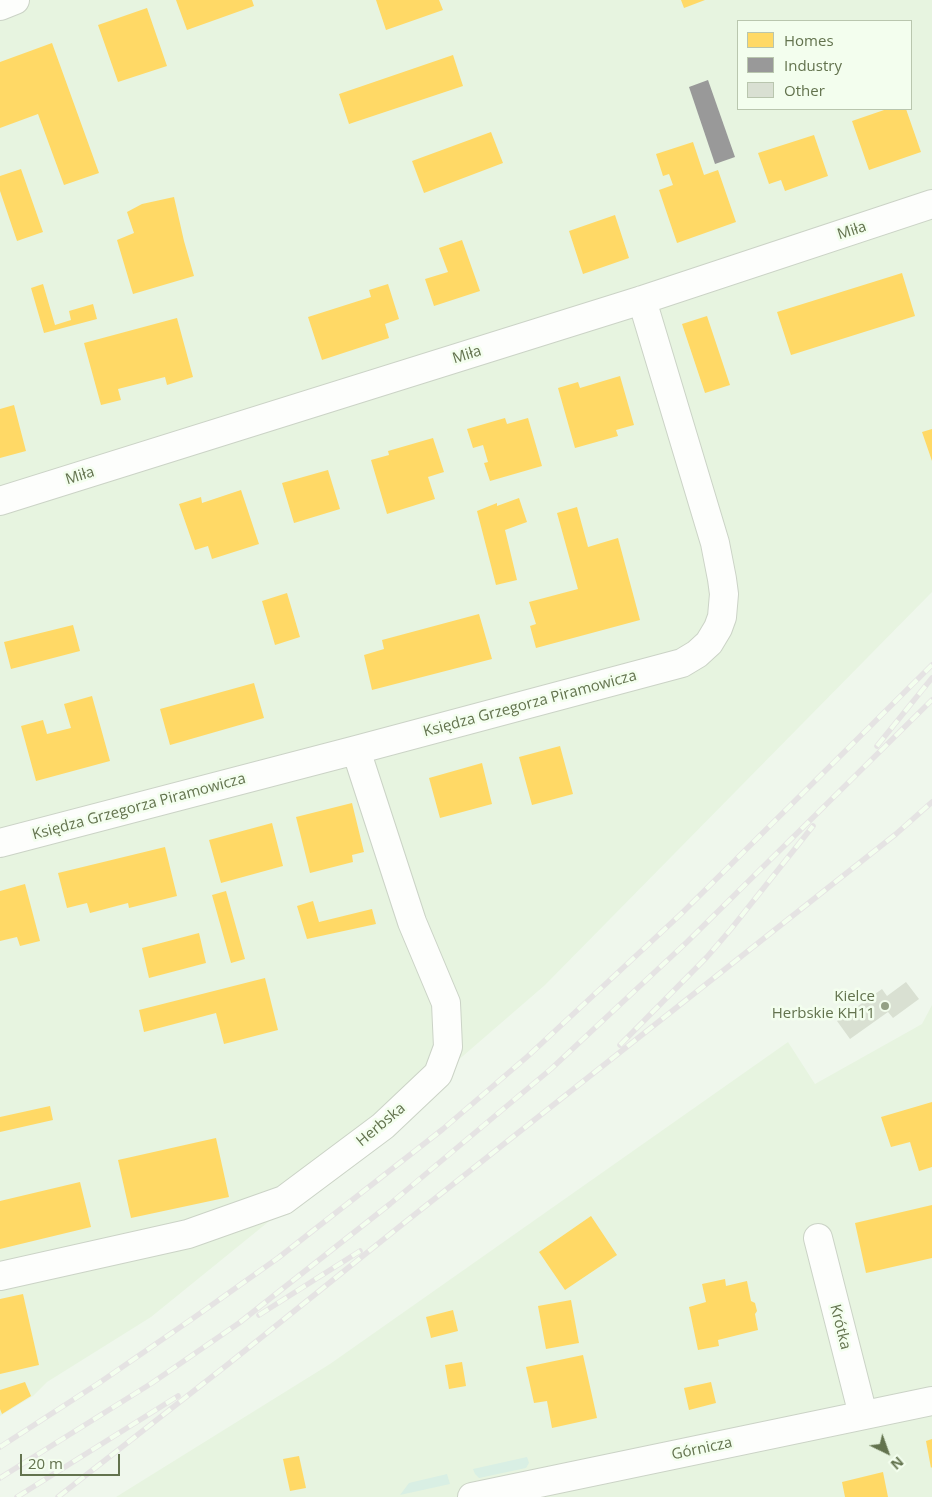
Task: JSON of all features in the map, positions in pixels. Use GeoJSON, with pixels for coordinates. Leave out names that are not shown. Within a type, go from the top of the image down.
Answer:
{"type":"FeatureCollection","features":[{"type":"Feature","properties":{"kind":"street"},"geometry":{"type":"LineString","coordinates":[[0,6],[15,0]]}},
{"type":"Feature","properties":{"kind":"street","name":"Miła"},"geometry":{"type":"LineString","coordinates":[[0,501],[642,300],[932,204]]}},
{"type":"Feature","properties":{"kind":"street","name":"Księdza Grzegorza Piramowicza"},"geometry":{"type":"LineString","coordinates":[[0,844],[682,663],[697,654],[709,643],[722,617],[724,594],[722,579],[715,543],[642,300]]}},
{"type":"Feature","properties":{"kind":"street","name":"Herbska"},"geometry":{"type":"LineString","coordinates":[[0,1276],[188,1234],[284,1200],[383,1126],[438,1074],[448,1047],[446,1003],[412,922],[356,750]]}},
{"type":"Feature","properties":{"kind":"street","name":"Krótka"},"geometry":{"type":"LineString","coordinates":[[818,1238],[863,1416]]}},
{"type":"Feature","properties":{"kind":"street","name":"Górnicza"},"geometry":{"type":"LineString","coordinates":[[472,1497],[932,1401]]}},
{"type":"Feature","properties":{"kind":"shaded area"},"geometry":{"type":"Polygon","coordinates":[[[0,0],[932,0],[932,592],[545,985],[315,1184],[151,1317],[47,1382],[33,1396],[0,1416],[0,0]]]}},
{"type":"Feature","properties":{"kind":"shaded area"},"geometry":{"type":"Polygon","coordinates":[[[932,1005],[932,1497],[116,1497],[330,1364],[788,1042],[815,1084],[922,1024],[932,1005]]]}},
{"type":"Feature","properties":{"kind":"shaded area"},"geometry":{"type":"Polygon","coordinates":[[[527,1457],[529,1463],[526,1468],[479,1478],[473,1469],[527,1457]]]}},
{"type":"Feature","properties":{"kind":"shaded area"},"geometry":{"type":"Polygon","coordinates":[[[447,1474],[450,1484],[400,1495],[409,1483],[447,1474]]]}},
{"type":"Feature","properties":{"kind":"building: Homes"},"geometry":{"type":"Polygon","coordinates":[[[176,0],[252,0],[254,6],[187,30],[176,0]]]}},
{"type":"Feature","properties":{"kind":"building: Homes"},"geometry":{"type":"Polygon","coordinates":[[[376,0],[439,0],[443,10],[386,30],[376,0]]]}},
{"type":"Feature","properties":{"kind":"building: Homes"},"geometry":{"type":"Polygon","coordinates":[[[681,0],[705,0],[684,8],[681,0]]]}},
{"type":"Feature","properties":{"kind":"building: Homes"},"geometry":{"type":"Polygon","coordinates":[[[147,8],[167,66],[118,82],[98,25],[147,8]]]}},
{"type":"Feature","properties":{"kind":"building: Homes"},"geometry":{"type":"Polygon","coordinates":[[[52,43],[99,173],[64,185],[38,114],[0,128],[0,62],[52,43]]]}},
{"type":"Feature","properties":{"kind":"building: Homes"},"geometry":{"type":"Polygon","coordinates":[[[453,55],[463,86],[349,124],[339,94],[453,55]]]}},
{"type":"Feature","properties":{"kind":"building: Homes"},"geometry":{"type":"Polygon","coordinates":[[[884,110],[906,110],[921,152],[869,170],[852,121],[884,110]]]}},
{"type":"Feature","properties":{"kind":"building: Homes"},"geometry":{"type":"Polygon","coordinates":[[[491,132],[503,163],[424,193],[412,161],[491,132]]]}},
{"type":"Feature","properties":{"kind":"building: Homes"},"geometry":{"type":"Polygon","coordinates":[[[814,135],[828,176],[785,191],[781,180],[769,184],[758,153],[814,135]]]}},
{"type":"Feature","properties":{"kind":"building: Homes"},"geometry":{"type":"Polygon","coordinates":[[[693,142],[704,175],[718,170],[736,222],[677,243],[659,190],[673,185],[669,174],[663,176],[656,154],[693,142]]]}},
{"type":"Feature","properties":{"kind":"building: Homes"},"geometry":{"type":"Polygon","coordinates":[[[21,169],[43,232],[17,241],[0,191],[0,176],[21,169]]]}},
{"type":"Feature","properties":{"kind":"building: Homes"},"geometry":{"type":"Polygon","coordinates":[[[174,197],[194,276],[133,294],[117,240],[134,233],[127,212],[142,204],[174,197]]]}},
{"type":"Feature","properties":{"kind":"building: Homes"},"geometry":{"type":"Polygon","coordinates":[[[615,215],[629,258],[583,274],[569,231],[615,215]]]}},
{"type":"Feature","properties":{"kind":"building: Homes"},"geometry":{"type":"Polygon","coordinates":[[[462,240],[480,291],[434,306],[425,279],[448,272],[439,248],[462,240]]]}},
{"type":"Feature","properties":{"kind":"building: Homes"},"geometry":{"type":"Polygon","coordinates":[[[902,273],[915,316],[791,355],[777,312],[902,273]]]}},
{"type":"Feature","properties":{"kind":"building: Homes"},"geometry":{"type":"Polygon","coordinates":[[[43,284],[55,325],[71,320],[69,311],[93,304],[97,319],[44,333],[31,288],[43,284]]]}},
{"type":"Feature","properties":{"kind":"building: Homes"},"geometry":{"type":"Polygon","coordinates":[[[388,284],[399,319],[385,324],[389,338],[322,360],[308,317],[371,297],[369,290],[388,284]]]}},
{"type":"Feature","properties":{"kind":"building: Homes"},"geometry":{"type":"Polygon","coordinates":[[[707,316],[730,385],[705,393],[682,324],[707,316]]]}},
{"type":"Feature","properties":{"kind":"building: Homes"},"geometry":{"type":"Polygon","coordinates":[[[177,318],[193,377],[167,385],[165,377],[118,389],[121,400],[101,405],[84,343],[177,318]]]}},
{"type":"Feature","properties":{"kind":"building: Homes"},"geometry":{"type":"Polygon","coordinates":[[[620,376],[634,425],[616,430],[618,436],[575,448],[558,388],[578,382],[580,388],[620,376]]]}},
{"type":"Feature","properties":{"kind":"building: Homes"},"geometry":{"type":"Polygon","coordinates":[[[14,405],[26,451],[0,458],[0,409],[14,405]]]}},
{"type":"Feature","properties":{"kind":"building: Homes"},"geometry":{"type":"Polygon","coordinates":[[[505,418],[507,424],[528,418],[542,466],[490,481],[484,463],[488,462],[483,445],[473,448],[467,429],[505,418]]]}},
{"type":"Feature","properties":{"kind":"building: Homes"},"geometry":{"type":"Polygon","coordinates":[[[932,429],[932,461],[922,432],[932,429]]]}},
{"type":"Feature","properties":{"kind":"building: Homes"},"geometry":{"type":"Polygon","coordinates":[[[433,438],[444,472],[428,477],[435,499],[387,514],[371,460],[389,455],[388,451],[433,438]]]}},
{"type":"Feature","properties":{"kind":"building: Homes"},"geometry":{"type":"Polygon","coordinates":[[[328,470],[340,509],[294,523],[282,483],[328,470]]]}},
{"type":"Feature","properties":{"kind":"building: Homes"},"geometry":{"type":"Polygon","coordinates":[[[241,490],[259,544],[212,559],[208,546],[195,550],[179,504],[201,497],[202,503],[241,490]]]}},
{"type":"Feature","properties":{"kind":"building: Homes"},"geometry":{"type":"Polygon","coordinates":[[[519,498],[527,522],[505,530],[517,580],[496,585],[477,511],[497,503],[497,506],[519,498]]]}},
{"type":"Feature","properties":{"kind":"building: Homes"},"geometry":{"type":"Polygon","coordinates":[[[577,507],[588,547],[618,538],[640,620],[536,648],[530,626],[536,624],[529,602],[578,589],[557,513],[577,507]]]}},
{"type":"Feature","properties":{"kind":"building: Homes"},"geometry":{"type":"Polygon","coordinates":[[[287,593],[300,637],[275,645],[262,601],[287,593]]]}},
{"type":"Feature","properties":{"kind":"building: Homes"},"geometry":{"type":"Polygon","coordinates":[[[479,614],[492,659],[372,690],[364,655],[384,649],[382,640],[479,614]]]}},
{"type":"Feature","properties":{"kind":"building: Homes"},"geometry":{"type":"Polygon","coordinates":[[[73,625],[80,651],[11,669],[4,642],[73,625]]]}},
{"type":"Feature","properties":{"kind":"building: Homes"},"geometry":{"type":"Polygon","coordinates":[[[254,683],[264,718],[170,745],[160,709],[254,683]]]}},
{"type":"Feature","properties":{"kind":"building: Homes"},"geometry":{"type":"Polygon","coordinates":[[[92,696],[110,761],[36,781],[21,726],[43,720],[47,734],[71,728],[64,704],[92,696]]]}},
{"type":"Feature","properties":{"kind":"building: Homes"},"geometry":{"type":"Polygon","coordinates":[[[560,746],[573,794],[532,805],[519,757],[560,746]]]}},
{"type":"Feature","properties":{"kind":"building: Homes"},"geometry":{"type":"Polygon","coordinates":[[[482,763],[492,804],[440,818],[429,778],[482,763]]]}},
{"type":"Feature","properties":{"kind":"building: Homes"},"geometry":{"type":"Polygon","coordinates":[[[352,803],[364,852],[352,855],[353,862],[310,873],[296,817],[352,803]]]}},
{"type":"Feature","properties":{"kind":"building: Homes"},"geometry":{"type":"Polygon","coordinates":[[[272,823],[283,866],[221,883],[209,840],[272,823]]]}},
{"type":"Feature","properties":{"kind":"building: Homes"},"geometry":{"type":"Polygon","coordinates":[[[165,847],[177,896],[129,908],[128,903],[90,913],[87,903],[67,908],[58,873],[165,847]]]}},
{"type":"Feature","properties":{"kind":"building: Homes"},"geometry":{"type":"Polygon","coordinates":[[[25,884],[40,941],[20,946],[17,937],[0,941],[0,891],[25,884]]]}},
{"type":"Feature","properties":{"kind":"building: Homes"},"geometry":{"type":"Polygon","coordinates":[[[226,891],[245,959],[231,963],[212,895],[226,891]]]}},
{"type":"Feature","properties":{"kind":"building: Homes"},"geometry":{"type":"Polygon","coordinates":[[[313,901],[319,922],[372,909],[376,924],[307,939],[297,906],[313,901]]]}},
{"type":"Feature","properties":{"kind":"building: Homes"},"geometry":{"type":"Polygon","coordinates":[[[199,933],[206,963],[149,978],[142,948],[199,933]]]}},
{"type":"Feature","properties":{"kind":"building: Homes"},"geometry":{"type":"Polygon","coordinates":[[[265,978],[278,1030],[224,1044],[216,1013],[144,1032],[139,1010],[265,978]]]}},
{"type":"Feature","properties":{"kind":"building: Homes"},"geometry":{"type":"Polygon","coordinates":[[[932,1102],[932,1167],[919,1171],[910,1142],[891,1147],[881,1117],[932,1102]]]}},
{"type":"Feature","properties":{"kind":"building: Homes"},"geometry":{"type":"Polygon","coordinates":[[[50,1106],[53,1120],[0,1132],[0,1117],[50,1106]]]}},
{"type":"Feature","properties":{"kind":"building: Homes"},"geometry":{"type":"Polygon","coordinates":[[[216,1138],[229,1197],[131,1218],[118,1160],[216,1138]]]}},
{"type":"Feature","properties":{"kind":"building: Homes"},"geometry":{"type":"Polygon","coordinates":[[[80,1182],[91,1227],[0,1249],[0,1201],[80,1182]]]}},
{"type":"Feature","properties":{"kind":"building: Homes"},"geometry":{"type":"Polygon","coordinates":[[[932,1205],[932,1258],[866,1273],[855,1223],[932,1205]]]}},
{"type":"Feature","properties":{"kind":"building: Homes"},"geometry":{"type":"Polygon","coordinates":[[[591,1216],[617,1255],[565,1290],[539,1252],[591,1216]]]}},
{"type":"Feature","properties":{"kind":"building: Homes"},"geometry":{"type":"Polygon","coordinates":[[[725,1279],[726,1286],[747,1281],[751,1301],[755,1303],[757,1311],[755,1314],[758,1330],[718,1340],[719,1346],[698,1350],[689,1307],[706,1302],[702,1284],[725,1279]]]}},
{"type":"Feature","properties":{"kind":"building: Homes"},"geometry":{"type":"Polygon","coordinates":[[[23,1294],[39,1365],[0,1374],[0,1299],[23,1294]]]}},
{"type":"Feature","properties":{"kind":"building: Homes"},"geometry":{"type":"Polygon","coordinates":[[[571,1300],[579,1343],[546,1349],[538,1306],[571,1300]]]}},
{"type":"Feature","properties":{"kind":"building: Homes"},"geometry":{"type":"Polygon","coordinates":[[[453,1310],[458,1331],[431,1338],[426,1317],[453,1310]]]}},
{"type":"Feature","properties":{"kind":"building: Homes"},"geometry":{"type":"Polygon","coordinates":[[[583,1355],[597,1418],[552,1428],[547,1401],[534,1403],[526,1367],[583,1355]]]}},
{"type":"Feature","properties":{"kind":"building: Homes"},"geometry":{"type":"Polygon","coordinates":[[[462,1362],[466,1386],[449,1389],[445,1365],[462,1362]]]}},
{"type":"Feature","properties":{"kind":"building: Homes"},"geometry":{"type":"Polygon","coordinates":[[[25,1382],[31,1396],[2,1414],[0,1409],[0,1390],[25,1382]]]}},
{"type":"Feature","properties":{"kind":"building: Homes"},"geometry":{"type":"Polygon","coordinates":[[[711,1382],[716,1403],[689,1410],[684,1388],[711,1382]]]}},
{"type":"Feature","properties":{"kind":"building: Homes"},"geometry":{"type":"Polygon","coordinates":[[[932,1439],[932,1467],[931,1468],[926,1441],[932,1439]]]}},
{"type":"Feature","properties":{"kind":"building: Homes"},"geometry":{"type":"Polygon","coordinates":[[[299,1456],[306,1488],[290,1491],[283,1459],[299,1456]]]}},
{"type":"Feature","properties":{"kind":"building: Homes"},"geometry":{"type":"Polygon","coordinates":[[[883,1472],[888,1497],[845,1497],[842,1482],[883,1472]]]}},
{"type":"Feature","properties":{"kind":"building: Industry"},"geometry":{"type":"Polygon","coordinates":[[[708,80],[735,157],[715,164],[689,87],[708,80]]]}},
{"type":"Feature","properties":{"kind":"building: Other","name":"Kielce Herbskie KH11"},"geometry":{"type":"Polygon","coordinates":[[[906,982],[919,999],[893,1018],[888,1012],[850,1039],[837,1021],[882,989],[887,996],[906,982]]]}},
{"type":"Feature","properties":{"kind":"railway"},"geometry":{"type":"LineString","coordinates":[[0,1447],[99,1383],[278,1258],[443,1129],[528,1056],[681,914],[932,665]]}},
{"type":"Feature","properties":{"kind":"railway"},"geometry":{"type":"LineString","coordinates":[[877,746],[932,678]]}},
{"type":"Feature","properties":{"kind":"railway"},"geometry":{"type":"LineString","coordinates":[[0,1478],[152,1383],[239,1323],[390,1204],[551,1069],[687,942],[932,700]]}},
{"type":"Feature","properties":{"kind":"railway"},"geometry":{"type":"LineString","coordinates":[[58,1497],[896,834],[932,802]]}},
{"type":"Feature","properties":{"kind":"railway"},"geometry":{"type":"LineString","coordinates":[[620,1045],[707,957],[813,826]]}},
{"type":"Feature","properties":{"kind":"railway"},"geometry":{"type":"LineString","coordinates":[[259,1315],[360,1251]]}},
{"type":"Feature","properties":{"kind":"railway"},"geometry":{"type":"LineString","coordinates":[[17,1497],[178,1396]]}},
{"type":"Feature","properties":{"kind":"place","name":"Kielce Herbskie KH11"},"geometry":{"type":"Point","coordinates":[885,1006]}}]}
